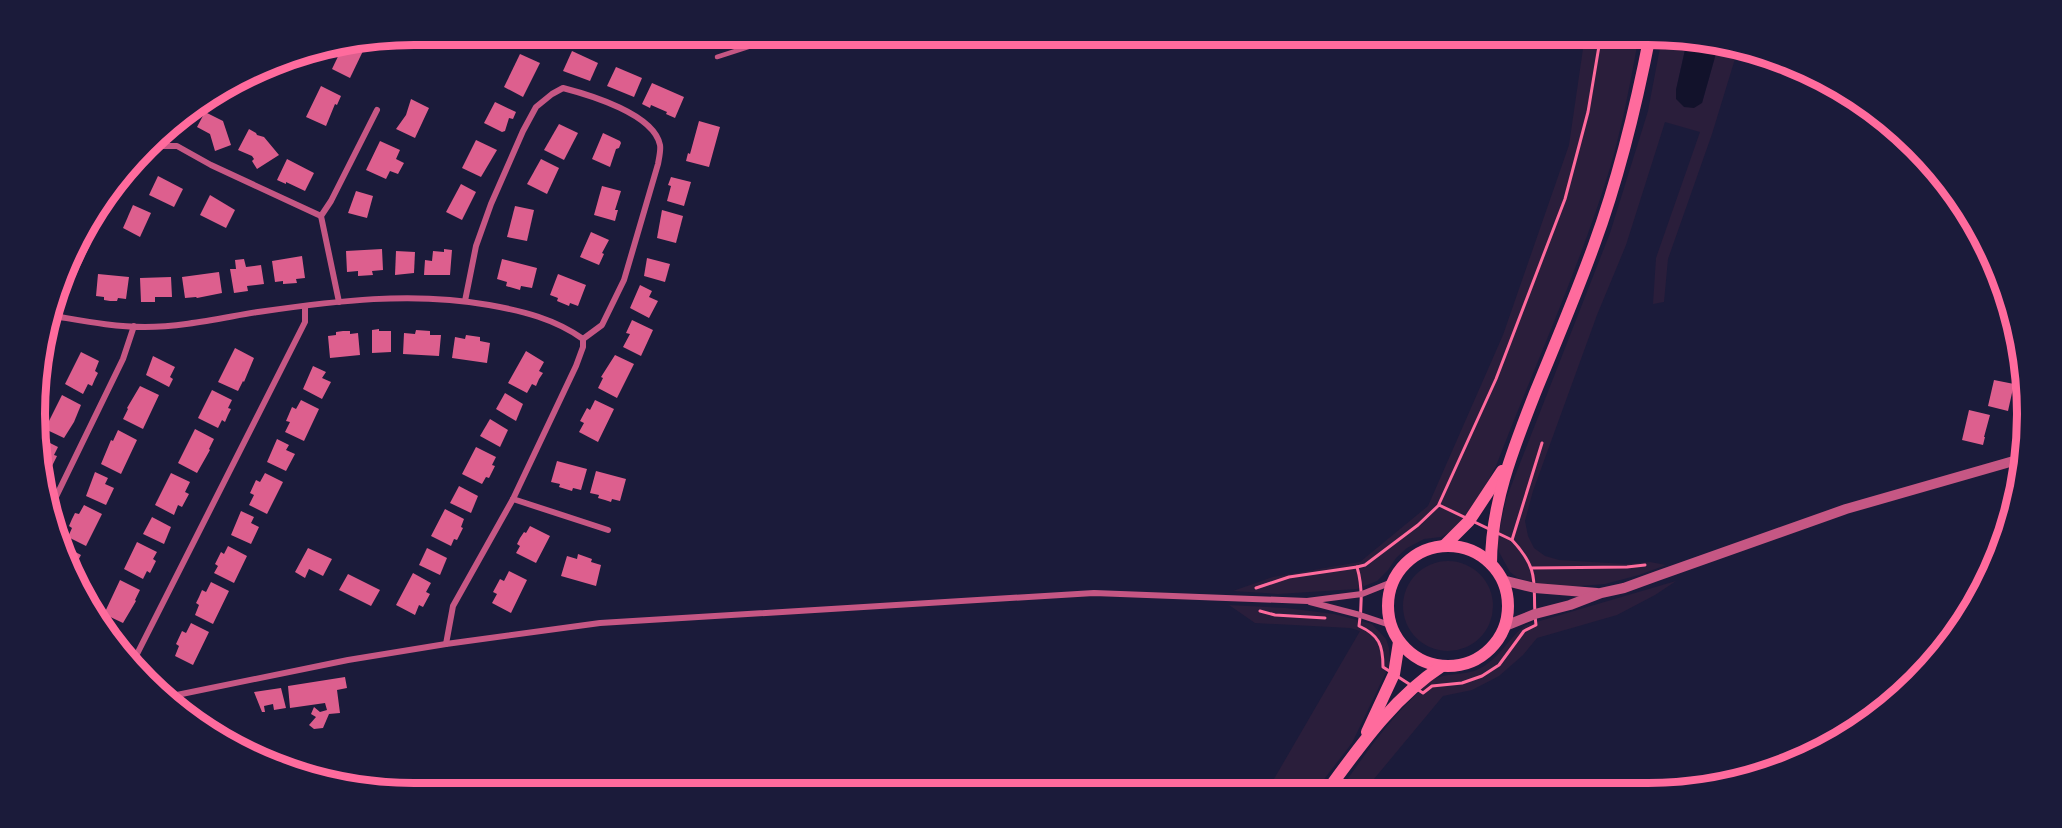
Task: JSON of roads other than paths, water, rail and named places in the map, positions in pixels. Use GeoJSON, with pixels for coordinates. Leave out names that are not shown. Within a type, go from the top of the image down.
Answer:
{"type":"FeatureCollection","features":[{"type":"Feature","properties":{"kind":"main road"},"geometry":{"type":"LineString","coordinates":[[1491,564],[1492,530],[1508,463],[1601,224],[1619,171],[1638,100],[1648,45]]}},
{"type":"Feature","properties":{"kind":"main road"},"geometry":{"type":"LineString","coordinates":[[1444,546],[1469,520],[1508,463]]}},
{"type":"Feature","properties":{"kind":"main road"},"geometry":{"type":"LineString","coordinates":[[1444,546],[1470,550],[1491,564],[1502,580],[1508,603],[1505,626],[1491,649],[1468,663],[1442,666],[1418,659],[1399,642],[1390,625],[1388,603],[1392,582],[1408,561],[1431,548],[1444,546]]}},
{"type":"Feature","properties":{"kind":"main road"},"geometry":{"type":"LineString","coordinates":[[1361,743],[1394,674],[1399,642]]}},
{"type":"Feature","properties":{"kind":"main road"},"geometry":{"type":"LineString","coordinates":[[1333,783],[1361,743],[1414,687],[1442,666]]}},
{"type":"Feature","properties":{"kind":"street"},"geometry":{"type":"LineString","coordinates":[[465,301],[476,246],[491,204],[536,107],[563,88],[587,94],[639,117],[652,128],[660,145],[658,164],[624,280],[602,325],[583,339]]}},
{"type":"Feature","properties":{"kind":"street"},"geometry":{"type":"LineString","coordinates":[[339,302],[321,216],[331,201],[377,110]]}},
{"type":"Feature","properties":{"kind":"street"},"geometry":{"type":"LineString","coordinates":[[162,145],[177,146],[211,165],[321,216]]}},
{"type":"Feature","properties":{"kind":"street"},"geometry":{"type":"LineString","coordinates":[[68,286],[95,227]]}},
{"type":"Feature","properties":{"kind":"street"},"geometry":{"type":"LineString","coordinates":[[59,316],[146,327],[339,302],[412,297],[465,301],[529,314],[566,327],[583,339]]}},
{"type":"Feature","properties":{"kind":"street"},"geometry":{"type":"LineString","coordinates":[[136,656],[305,322],[305,306]]}},
{"type":"Feature","properties":{"kind":"street"},"geometry":{"type":"LineString","coordinates":[[55,498],[123,359],[134,326]]}},
{"type":"Feature","properties":{"kind":"street"},"geometry":{"type":"LineString","coordinates":[[446,644],[453,606],[513,499],[576,366],[583,347],[583,339]]}},
{"type":"Feature","properties":{"kind":"street"},"geometry":{"type":"LineString","coordinates":[[1505,626],[1534,614],[1570,605],[1600,593],[1624,588],[1846,509],[2014,461]]}},
{"type":"Feature","properties":{"kind":"street"},"geometry":{"type":"LineString","coordinates":[[513,499],[608,530]]}},
{"type":"Feature","properties":{"kind":"street"},"geometry":{"type":"LineString","coordinates":[[1502,580],[1535,588],[1600,593]]}},
{"type":"Feature","properties":{"kind":"street"},"geometry":{"type":"LineString","coordinates":[[176,695],[348,660],[600,623],[1094,593],[1307,601],[1362,594],[1392,582]]}},
{"type":"Feature","properties":{"kind":"street"},"geometry":{"type":"LineString","coordinates":[[1307,601],[1390,625]]}},
{"type":"Feature","properties":{"kind":"lane"},"geometry":{"type":"LineString","coordinates":[[717,57],[749,45]]}}]}
